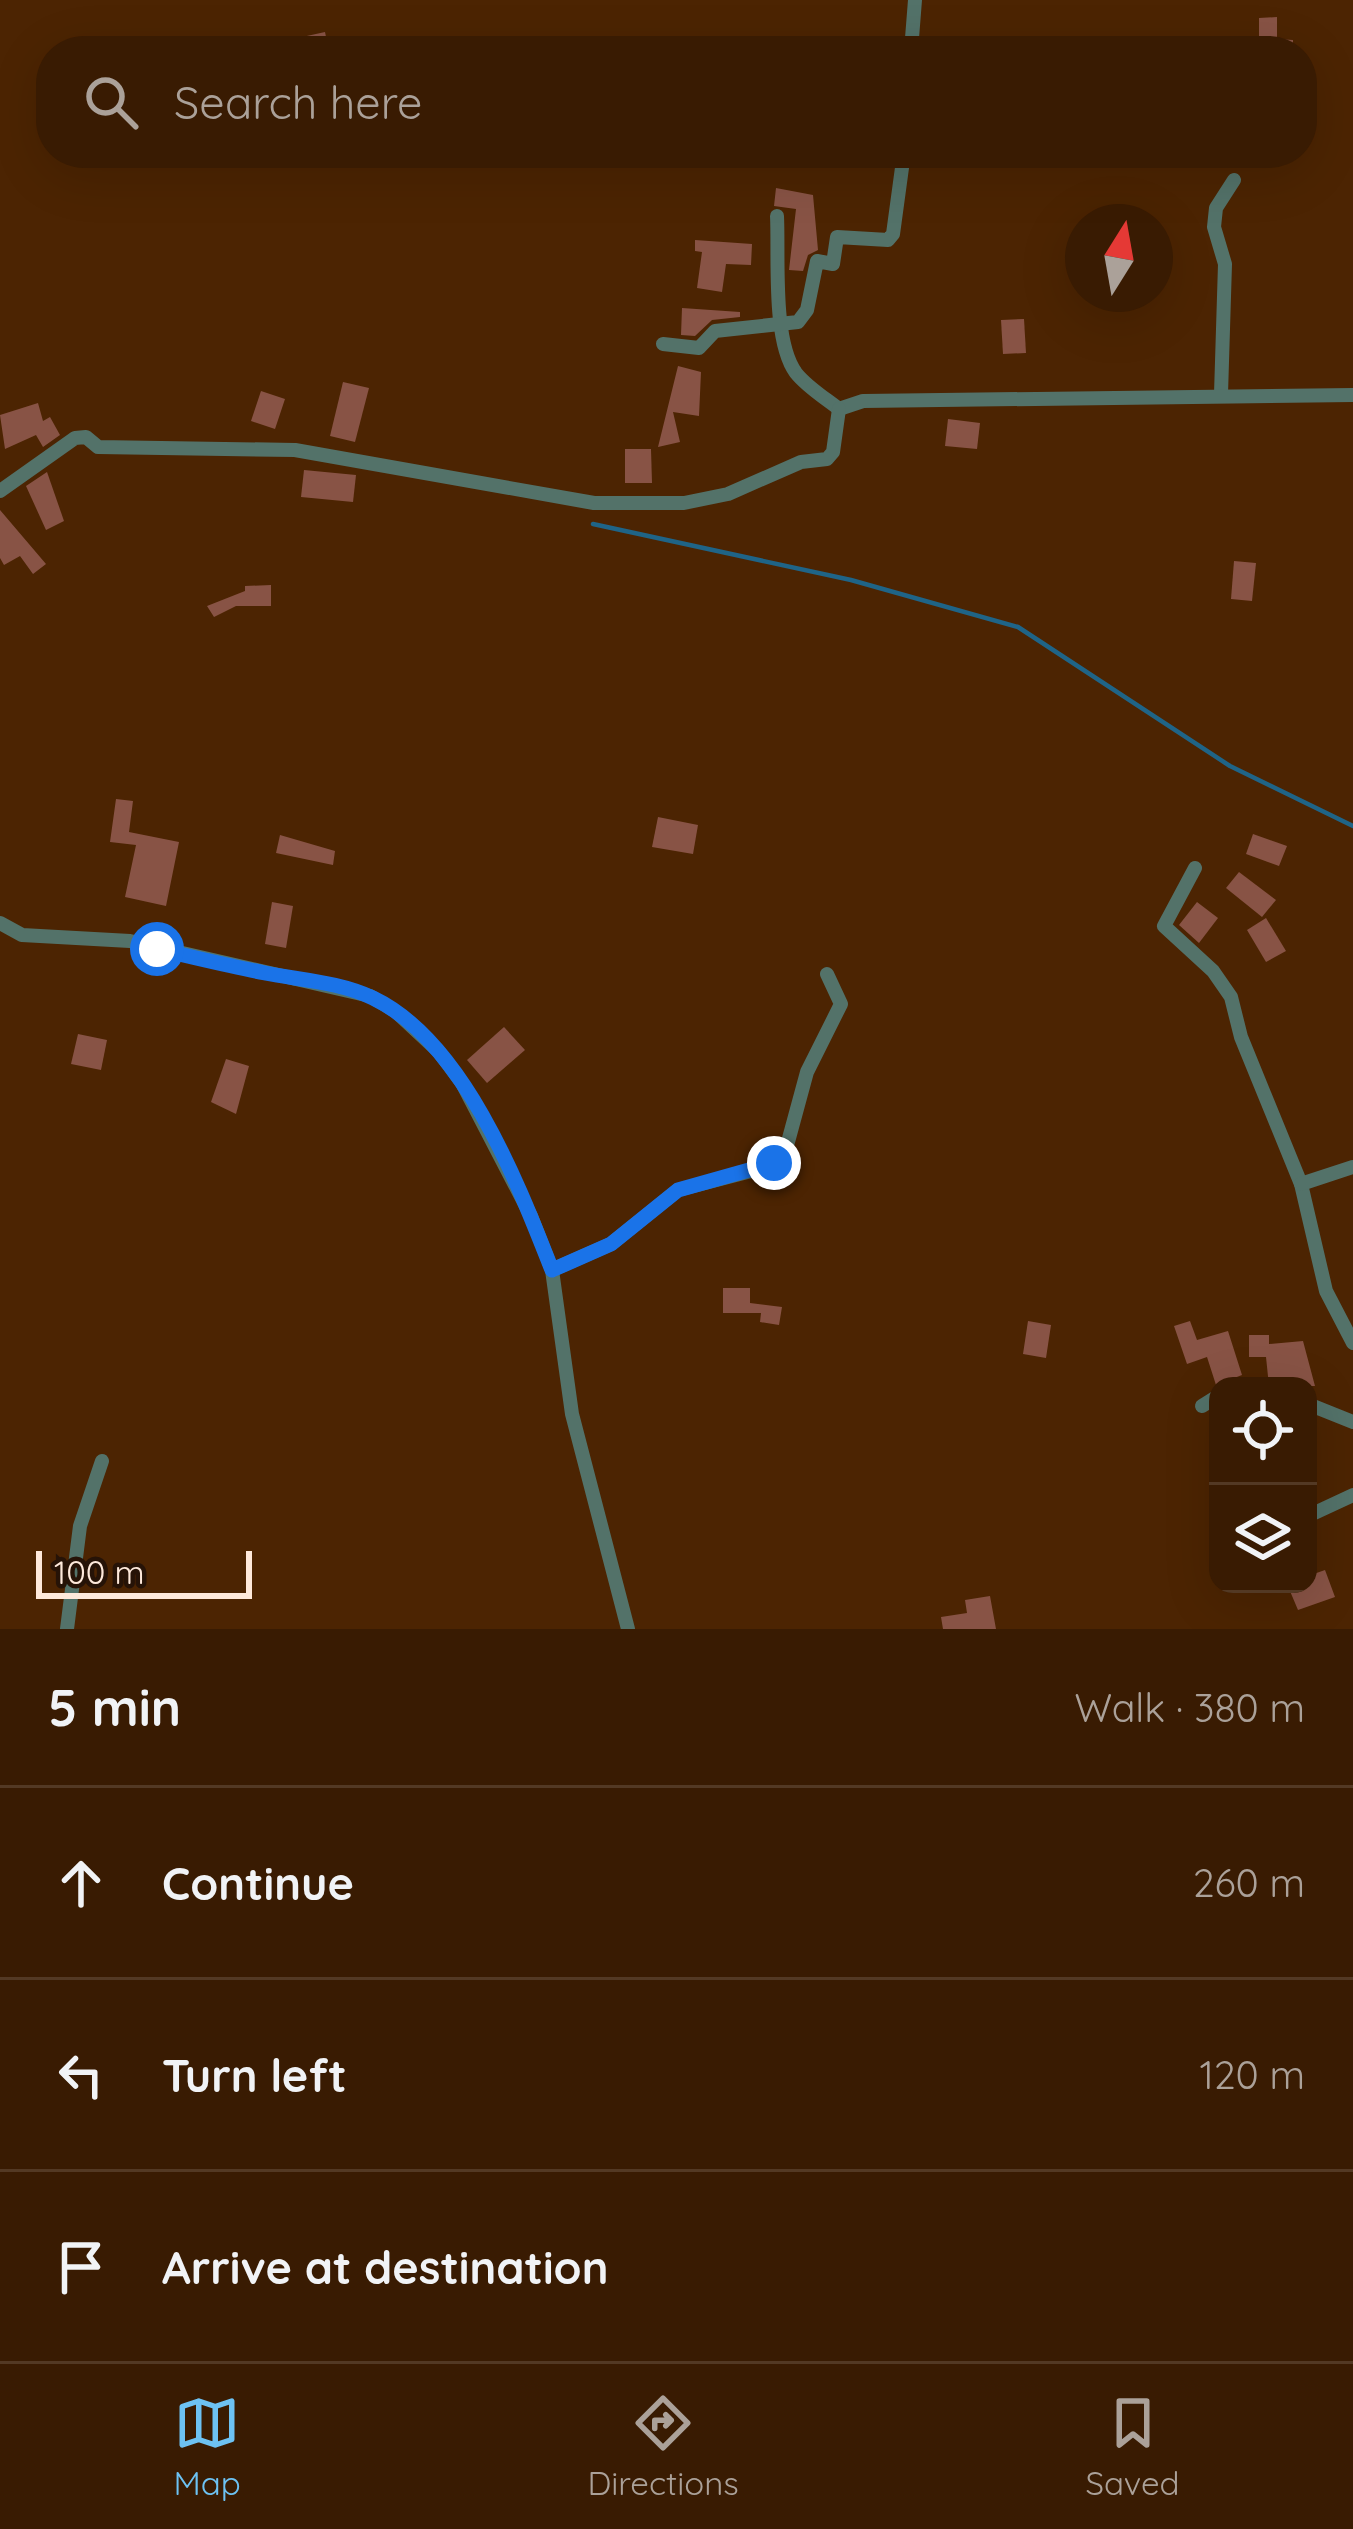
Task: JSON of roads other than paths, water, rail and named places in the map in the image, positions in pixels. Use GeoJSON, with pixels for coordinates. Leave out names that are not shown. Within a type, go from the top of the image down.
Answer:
{"type":"FeatureCollection","features":[{"type":"Feature","properties":{"kind":"street"},"geometry":{"type":"LineString","coordinates":[[912,36],[914,0]]}},
{"type":"Feature","properties":{"kind":"street"},"geometry":{"type":"LineString","coordinates":[[663,344],[699,348],[715,331],[798,322],[807,310],[809,279],[817,261],[833,264],[837,237],[888,240],[901,168]]}},
{"type":"Feature","properties":{"kind":"street"},"geometry":{"type":"LineString","coordinates":[[1221,394],[1225,264],[1214,227],[1216,208],[1234,180]]}},
{"type":"Feature","properties":{"kind":"street"},"geometry":{"type":"LineString","coordinates":[[777,216],[782,327],[797,375],[838,410]]}},
{"type":"Feature","properties":{"kind":"street"},"geometry":{"type":"LineString","coordinates":[[838,410],[863,401],[1353,395]]}},
{"type":"Feature","properties":{"kind":"street"},"geometry":{"type":"LineString","coordinates":[[0,491],[75,438],[86,437],[98,447],[295,450],[475,478],[559,499],[684,503],[728,494],[801,462],[827,459],[833,452],[838,410]]}},
{"type":"Feature","properties":{"kind":"street"},"geometry":{"type":"LineString","coordinates":[[1195,868],[1163,926],[1213,971],[1231,997],[1241,1037],[1301,1184],[1326,1291],[1353,1343]]}},
{"type":"Feature","properties":{"kind":"street"},"geometry":{"type":"LineString","coordinates":[[0,923],[22,935],[130,941],[332,985],[370,996],[423,1034],[462,1084],[552,1270],[572,1414],[628,1629]]}},
{"type":"Feature","properties":{"kind":"street"},"geometry":{"type":"LineString","coordinates":[[552,1270],[611,1244],[678,1190],[755,1170],[785,1153],[807,1072],[841,1004],[827,974]]}},
{"type":"Feature","properties":{"kind":"street"},"geometry":{"type":"LineString","coordinates":[[1301,1184],[1353,1167]]}},
{"type":"Feature","properties":{"kind":"street"},"geometry":{"type":"LineString","coordinates":[[1202,1406],[1209,1402]]}},
{"type":"Feature","properties":{"kind":"street"},"geometry":{"type":"LineString","coordinates":[[1317,1408],[1353,1422]]}},
{"type":"Feature","properties":{"kind":"street"},"geometry":{"type":"LineString","coordinates":[[67,1629],[80,1526],[102,1461]]}},
{"type":"Feature","properties":{"kind":"street"},"geometry":{"type":"LineString","coordinates":[[1317,1512],[1353,1495]]}},
{"type":"Feature","properties":{"kind":"waterway"},"geometry":{"type":"LineString","coordinates":[[593,524],[851,580],[1018,627],[1230,766],[1353,826]]}}]}
